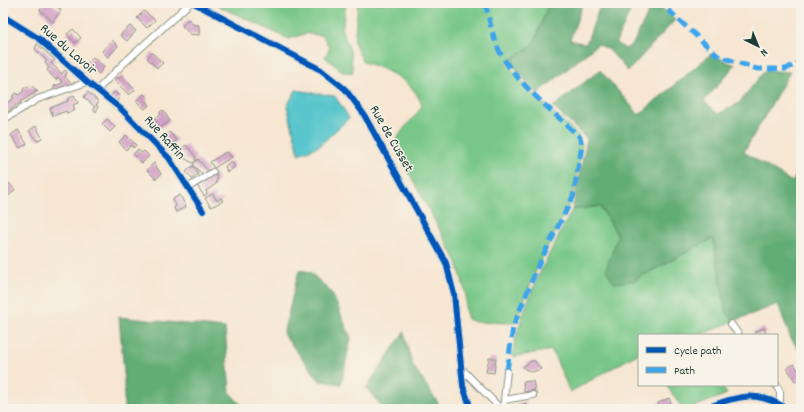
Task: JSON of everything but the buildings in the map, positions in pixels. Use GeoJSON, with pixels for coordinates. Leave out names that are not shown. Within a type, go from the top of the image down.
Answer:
{"type":"FeatureCollection","features":[{"type":"Feature","properties":{"kind":"street"},"geometry":{"type":"LineString","coordinates":[[97,90],[123,64],[190,3]]}},
{"type":"Feature","properties":{"kind":"street","name":"Rue de Cusset"},"geometry":{"type":"LineString","coordinates":[[194,3],[321,70],[345,89],[354,100],[374,130],[446,263],[454,294],[463,386],[470,409]]}},
{"type":"Feature","properties":{"kind":"street","name":"Rue du Lavoir"},"geometry":{"type":"LineString","coordinates":[[3,16],[38,38],[97,90]]}},
{"type":"Feature","properties":{"kind":"street"},"geometry":{"type":"LineString","coordinates":[[3,120],[38,99],[87,82]]}},
{"type":"Feature","properties":{"kind":"street","name":"Rue Raffin"},"geometry":{"type":"LineString","coordinates":[[97,90],[121,109],[169,158],[203,211]]}},
{"type":"Feature","properties":{"kind":"street"},"geometry":{"type":"LineString","coordinates":[[189,187],[213,172]]}},
{"type":"Feature","properties":{"kind":"street"},"geometry":{"type":"LineString","coordinates":[[731,324],[738,334]]}},
{"type":"Feature","properties":{"kind":"street"},"geometry":{"type":"LineString","coordinates":[[461,368],[502,409]]}},
{"type":"Feature","properties":{"kind":"street"},"geometry":{"type":"LineString","coordinates":[[502,409],[507,371]]}},
{"type":"Feature","properties":{"kind":"street"},"geometry":{"type":"LineString","coordinates":[[777,386],[780,392],[780,404]]}},
{"type":"Feature","properties":{"kind":"street"},"geometry":{"type":"LineString","coordinates":[[504,400],[533,395]]}},
{"type":"Feature","properties":{"kind":"street"},"geometry":{"type":"LineString","coordinates":[[703,409],[737,397],[750,396],[769,399],[787,409]]}},
{"type":"Feature","properties":{"kind":"green space"},"geometry":{"type":"Polygon","coordinates":[[[212,3],[346,3],[342,30],[350,50],[353,72],[343,72],[325,57],[330,48],[323,36],[307,33],[289,39],[212,3]]]}},
{"type":"Feature","properties":{"kind":"green space"},"geometry":{"type":"Polygon","coordinates":[[[358,3],[549,3],[534,43],[506,63],[533,93],[579,136],[582,145],[573,197],[538,266],[515,323],[475,322],[468,319],[465,309],[466,294],[457,262],[394,145],[400,134],[422,106],[413,90],[398,77],[381,68],[363,62],[354,42],[358,3]]]}},
{"type":"Feature","properties":{"kind":"green space"},"geometry":{"type":"Polygon","coordinates":[[[549,3],[583,3],[570,40],[586,44],[601,3],[634,3],[616,42],[625,49],[633,44],[652,5],[663,9],[675,20],[628,71],[609,50],[598,44],[537,94],[509,61],[534,43],[549,3]]]}},
{"type":"Feature","properties":{"kind":"green space"},"geometry":{"type":"Polygon","coordinates":[[[711,54],[735,65],[704,101],[718,114],[739,103],[765,70],[790,72],[744,152],[792,182],[801,168],[801,353],[791,339],[778,304],[734,321],[726,312],[713,238],[633,281],[614,283],[606,270],[618,235],[600,206],[572,210],[587,139],[553,107],[600,70],[639,115],[711,54]]]}},
{"type":"Feature","properties":{"kind":"green space"},"geometry":{"type":"Polygon","coordinates":[[[600,206],[618,236],[606,270],[633,281],[713,238],[726,312],[734,321],[702,334],[638,334],[638,354],[570,392],[552,350],[512,357],[516,337],[528,300],[544,264],[572,210],[600,206]]]}},
{"type":"Feature","properties":{"kind":"green space"},"geometry":{"type":"Polygon","coordinates":[[[299,270],[310,272],[332,293],[351,338],[341,384],[320,381],[283,334],[299,270]]]}},
{"type":"Feature","properties":{"kind":"green space"},"geometry":{"type":"Polygon","coordinates":[[[119,317],[225,328],[230,393],[245,409],[124,409],[124,372],[119,317]]]}},
{"type":"Feature","properties":{"kind":"green space"},"geometry":{"type":"Polygon","coordinates":[[[404,332],[412,364],[442,409],[384,409],[366,388],[404,332]]]}},
{"type":"Feature","properties":{"kind":"green space"},"geometry":{"type":"Polygon","coordinates":[[[667,386],[722,386],[727,394],[689,409],[683,409],[667,386]]]}},
{"type":"Feature","properties":{"kind":"water"},"geometry":{"type":"Polygon","coordinates":[[[296,90],[335,96],[349,118],[319,146],[299,154],[287,106],[296,90]]]}},
{"type":"Feature","properties":{"kind":"marked path"},"geometry":{"type":"LineString","coordinates":[[485,3],[494,37],[504,59],[522,82],[579,136],[582,145],[573,197],[538,266],[513,327],[507,371]]}},
{"type":"Feature","properties":{"kind":"marked path"},"geometry":{"type":"LineString","coordinates":[[655,3],[665,7],[718,56],[757,69],[786,69],[801,61]]}},
{"type":"Feature","properties":{"kind":"cycle path"},"geometry":{"type":"LineString","coordinates":[[194,3],[321,70],[345,89],[363,113],[446,263],[454,294],[463,386],[471,409]]}},
{"type":"Feature","properties":{"kind":"cycle path"},"geometry":{"type":"LineString","coordinates":[[3,16],[38,38],[87,82],[121,109],[169,158],[203,211]]}},
{"type":"Feature","properties":{"kind":"cycle path"},"geometry":{"type":"LineString","coordinates":[[703,409],[736,398],[746,397],[765,398],[776,402],[787,409]]}}]}
